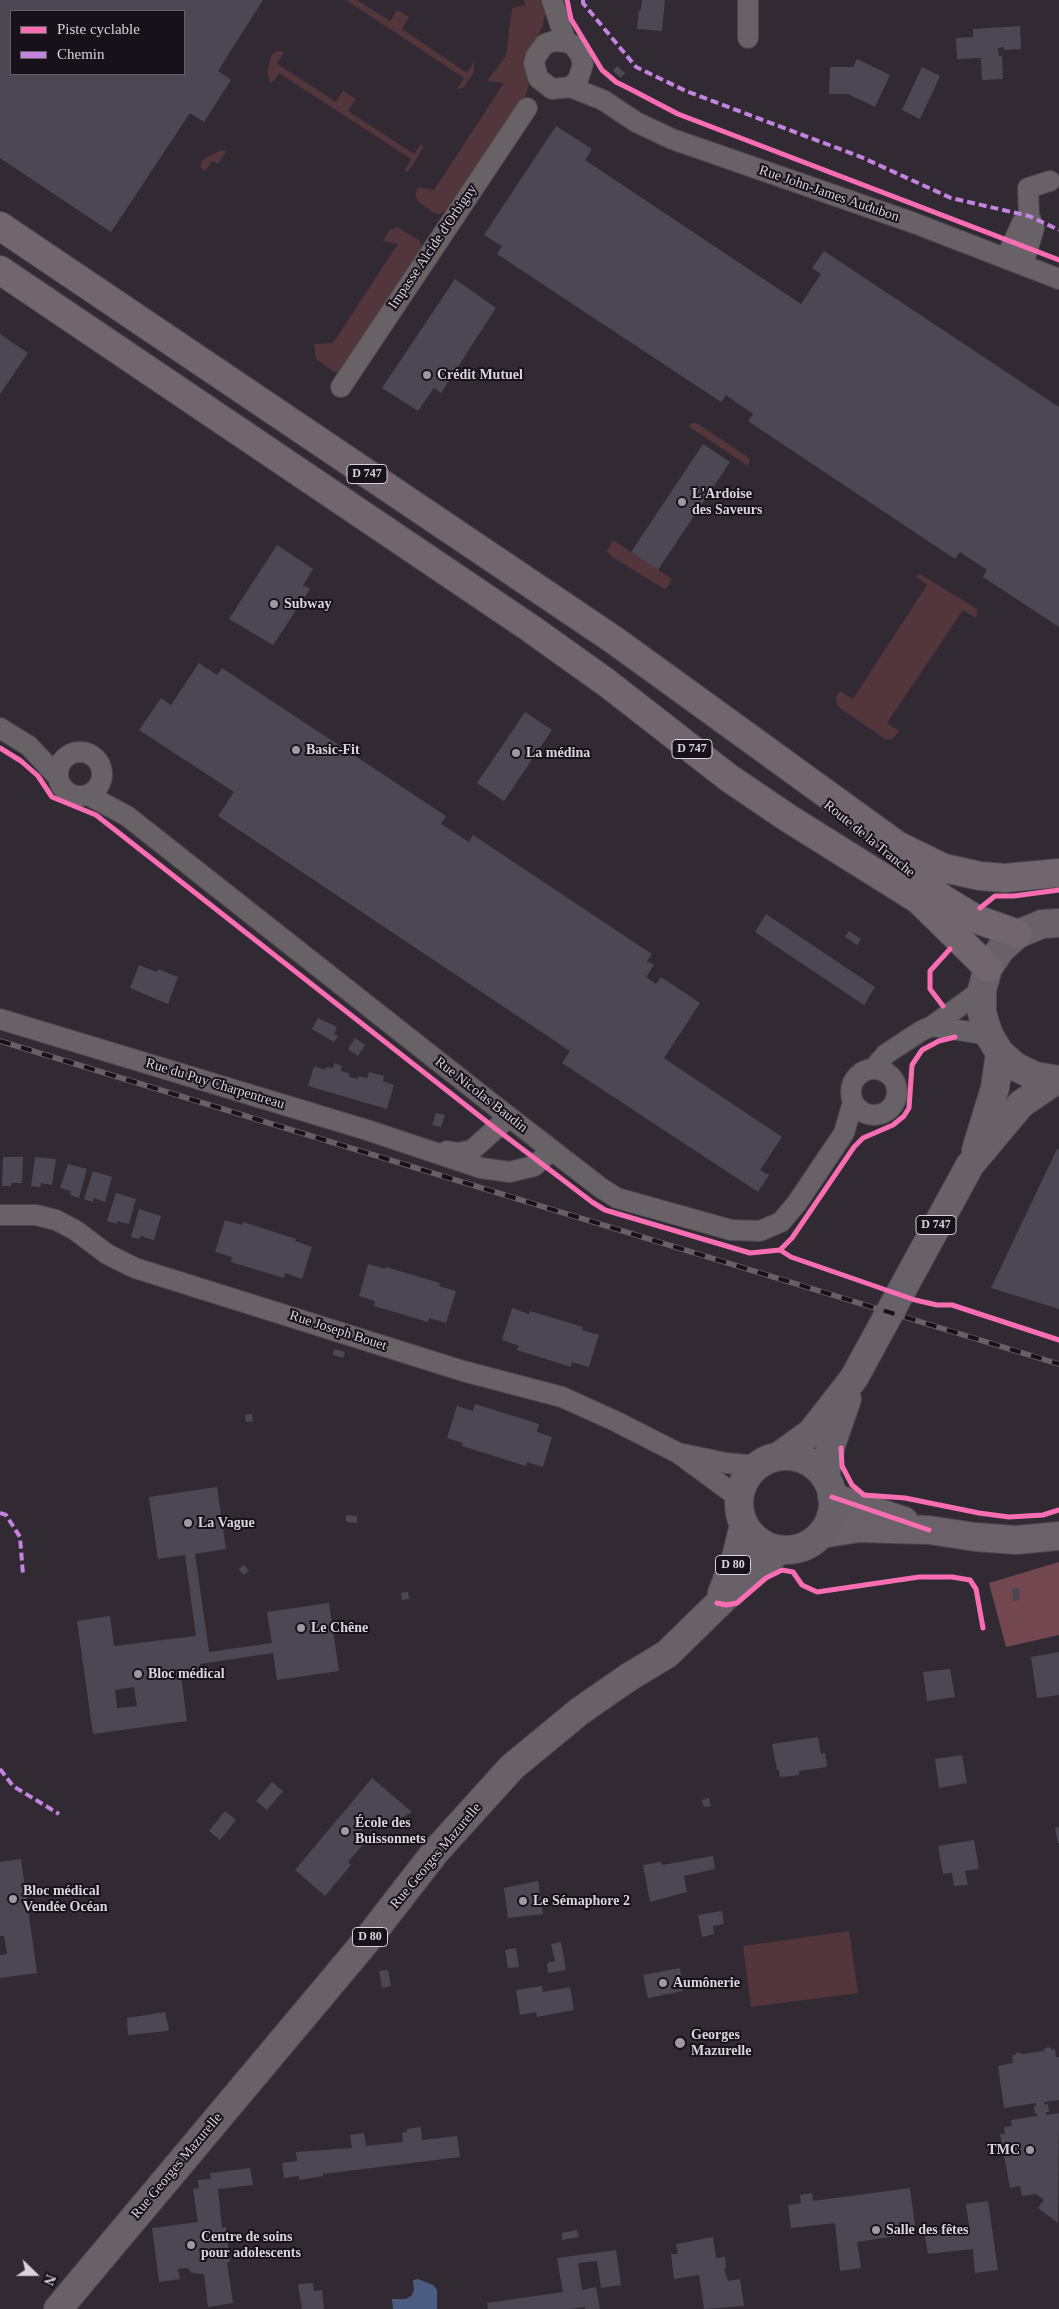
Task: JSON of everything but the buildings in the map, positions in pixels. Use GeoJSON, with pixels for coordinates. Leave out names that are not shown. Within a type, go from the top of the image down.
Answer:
{"type":"FeatureCollection","features":[{"type":"Feature","properties":{"kind":"highway","name":"D 747"},"geometry":{"type":"LineString","coordinates":[[0,226],[614,640],[731,726]]}},
{"type":"Feature","properties":{"kind":"highway","name":"Route de la Tranche"},"geometry":{"type":"LineString","coordinates":[[0,270],[506,611],[607,683],[729,778],[788,818],[919,900],[985,979]]}},
{"type":"Feature","properties":{"kind":"highway"},"geometry":{"type":"LineString","coordinates":[[731,726],[897,846],[944,868],[980,876],[1005,878],[1059,872]]}},
{"type":"Feature","properties":{"kind":"highway","name":"Route de la Tranche"},"geometry":{"type":"LineString","coordinates":[[731,726],[943,899],[976,919],[1018,934]]}},
{"type":"Feature","properties":{"kind":"main road"},"geometry":{"type":"LineString","coordinates":[[1057,1080],[1035,1076],[1016,1067],[994,1044],[982,1013],[985,979],[1001,949],[1018,934],[1042,924],[1059,923]]}},
{"type":"Feature","properties":{"kind":"main road","name":"D 747"},"geometry":{"type":"LineString","coordinates":[[970,1166],[995,1088],[994,1044]]}},
{"type":"Feature","properties":{"kind":"main road","name":"D 747"},"geometry":{"type":"LineString","coordinates":[[768,1461],[812,1433],[854,1378],[970,1166],[1021,1104],[1057,1080]]}},
{"type":"Feature","properties":{"kind":"main road","name":"D 747"},"geometry":{"type":"LineString","coordinates":[[829,1487],[831,1445],[854,1378]]}},
{"type":"Feature","properties":{"kind":"main road"},"geometry":{"type":"LineString","coordinates":[[792,1456],[805,1460],[816,1467],[829,1487],[832,1510],[828,1523],[821,1534],[809,1544],[795,1549],[780,1550],[766,1546],[753,1537],[744,1524],[740,1512],[739,1498],[742,1486],[768,1461],[792,1456]]}},
{"type":"Feature","properties":{"kind":"main road"},"geometry":{"type":"LineString","coordinates":[[829,1487],[929,1530]]}},
{"type":"Feature","properties":{"kind":"main road","name":"Rue Georges Mazurelle"},"geometry":{"type":"LineString","coordinates":[[717,1603],[736,1557],[744,1524]]}},
{"type":"Feature","properties":{"kind":"main road"},"geometry":{"type":"LineString","coordinates":[[821,1534],[859,1528],[929,1530],[975,1537],[1016,1540],[1059,1536]]}},
{"type":"Feature","properties":{"kind":"main road","name":"Rue Georges Mazurelle"},"geometry":{"type":"LineString","coordinates":[[58,2309],[367,1940],[436,1851],[512,1767],[580,1711],[628,1677],[667,1654],[750,1572],[780,1550]]}},
{"type":"Feature","properties":{"kind":"street"},"geometry":{"type":"LineString","coordinates":[[748,0],[748,38]]}},
{"type":"Feature","properties":{"kind":"street","name":"Rue John-James Audubon"},"geometry":{"type":"LineString","coordinates":[[553,4],[566,42],[572,45],[580,54],[582,71],[603,100]]}},
{"type":"Feature","properties":{"kind":"street","name":"Rue John-James Audubon"},"geometry":{"type":"LineString","coordinates":[[553,4],[545,44],[540,49],[534,63],[553,85],[603,100],[636,122],[672,139],[914,223],[1059,279]]}},
{"type":"Feature","properties":{"kind":"street"},"geometry":{"type":"LineString","coordinates":[[545,44],[554,41],[566,42]]}},
{"type":"Feature","properties":{"kind":"street"},"geometry":{"type":"LineString","coordinates":[[553,85],[578,80],[582,71]]}},
{"type":"Feature","properties":{"kind":"street","name":"Impasse Alcide d'Orbigny"},"geometry":{"type":"LineString","coordinates":[[341,388],[527,108],[553,85]]}},
{"type":"Feature","properties":{"kind":"street"},"geometry":{"type":"LineString","coordinates":[[1015,261],[1022,223],[1028,216],[1028,188],[1050,181]]}},
{"type":"Feature","properties":{"kind":"street"},"geometry":{"type":"LineString","coordinates":[[0,728],[30,746],[58,777],[63,788],[73,795],[88,795],[96,790],[102,779],[102,768],[93,755],[82,751],[70,753],[30,746]]}},
{"type":"Feature","properties":{"kind":"street"},"geometry":{"type":"LineString","coordinates":[[58,777],[60,763],[70,753]]}},
{"type":"Feature","properties":{"kind":"street","name":"Rue Nicolas Baudin"},"geometry":{"type":"LineString","coordinates":[[102,779],[127,816]]}},
{"type":"Feature","properties":{"kind":"street","name":"Rue Nicolas Baudin"},"geometry":{"type":"LineString","coordinates":[[88,795],[127,816],[509,1117],[617,1198],[731,1230],[760,1231],[781,1222],[797,1203],[844,1133],[853,1102]]}},
{"type":"Feature","properties":{"kind":"street"},"geometry":{"type":"LineString","coordinates":[[873,1069],[885,1072],[893,1081],[896,1095],[890,1108],[871,1115],[864,1112],[853,1102],[851,1094],[854,1081],[864,1072],[873,1069],[886,1054],[932,1026],[985,979]]}},
{"type":"Feature","properties":{"kind":"street","name":"Rue du Puy Charpentreau"},"geometry":{"type":"LineString","coordinates":[[0,1020],[430,1150],[481,1168],[510,1172],[534,1166],[552,1150]]}},
{"type":"Feature","properties":{"kind":"street"},"geometry":{"type":"LineString","coordinates":[[932,1026],[994,1044]]}},
{"type":"Feature","properties":{"kind":"street"},"geometry":{"type":"LineString","coordinates":[[893,1081],[906,1041]]}},
{"type":"Feature","properties":{"kind":"street","name":"Rue Nicolas Baudin"},"geometry":{"type":"LineString","coordinates":[[844,1133],[871,1115]]}},
{"type":"Feature","properties":{"kind":"street","name":"Rue du Puy Charpentreau"},"geometry":{"type":"LineString","coordinates":[[430,1150],[459,1153],[472,1150],[509,1117]]}},
{"type":"Feature","properties":{"kind":"street","name":"Rue Joseph Bouet"},"geometry":{"type":"LineString","coordinates":[[0,1215],[36,1215],[56,1220],[75,1230],[107,1254],[135,1268],[463,1371],[562,1397],[678,1453],[739,1498]]}},
{"type":"Feature","properties":{"kind":"street","name":"Rue Joseph Bouet"},"geometry":{"type":"LineString","coordinates":[[678,1453],[726,1463],[768,1461]]}},
{"type":"Feature","properties":{"kind":"shaded area"},"geometry":{"type":"Polygon","coordinates":[[[346,0],[357,0],[390,21],[397,10],[409,17],[402,29],[467,73],[474,62],[474,72],[463,88],[457,89],[464,78],[346,0]]]}},
{"type":"Feature","properties":{"kind":"shaded area"},"geometry":{"type":"Polygon","coordinates":[[[524,0],[543,0],[545,14],[543,26],[532,46],[528,88],[524,99],[449,209],[439,214],[432,212],[418,201],[415,196],[418,187],[434,190],[504,83],[487,81],[506,56],[512,8],[525,5],[524,0]]]}},
{"type":"Feature","properties":{"kind":"shaded area"},"geometry":{"type":"Polygon","coordinates":[[[277,51],[284,52],[277,63],[282,67],[336,102],[343,91],[356,99],[348,111],[414,154],[421,144],[423,147],[408,171],[404,172],[411,159],[279,73],[271,84],[267,72],[272,54],[277,51]]]}},
{"type":"Feature","properties":{"kind":"shaded area"},"geometry":{"type":"Polygon","coordinates":[[[221,150],[226,151],[218,164],[212,161],[205,171],[201,168],[202,160],[221,150]]]}},
{"type":"Feature","properties":{"kind":"shaded area"},"geometry":{"type":"Polygon","coordinates":[[[397,227],[420,241],[422,248],[340,371],[334,372],[316,359],[314,344],[333,343],[398,244],[383,241],[390,230],[397,227]]]}},
{"type":"Feature","properties":{"kind":"shaded area"},"geometry":{"type":"Polygon","coordinates":[[[693,423],[698,424],[746,456],[750,460],[748,466],[688,426],[693,423]]]}},
{"type":"Feature","properties":{"kind":"shaded area"},"geometry":{"type":"Polygon","coordinates":[[[613,540],[672,579],[668,587],[664,589],[611,556],[607,551],[613,540]]]}},
{"type":"Feature","properties":{"kind":"shaded area"},"geometry":{"type":"Polygon","coordinates":[[[920,574],[977,609],[977,615],[976,618],[963,610],[887,723],[899,731],[891,740],[885,739],[840,708],[836,697],[840,691],[853,699],[927,585],[916,576],[920,574]]]}},
{"type":"Feature","properties":{"kind":"shaded area"},"geometry":{"type":"Polygon","coordinates":[[[1059,1562],[1059,1635],[1006,1647],[989,1583],[1059,1562]]]}},
{"type":"Feature","properties":{"kind":"shaded area"},"geometry":{"type":"Polygon","coordinates":[[[849,1931],[858,1993],[751,2007],[743,1946],[849,1931]]]}},
{"type":"Feature","properties":{"kind":"water"},"geometry":{"type":"Polygon","coordinates":[[[418,2279],[433,2285],[437,2290],[437,2309],[393,2309],[392,2299],[406,2299],[412,2295],[414,2289],[413,2280],[418,2279]]]}},
{"type":"Feature","properties":{"kind":"railway"},"geometry":{"type":"LineString","coordinates":[[0,1041],[1059,1364]]}},
{"type":"Feature","properties":{"kind":"marked path"},"geometry":{"type":"LineString","coordinates":[[583,0],[583,3],[636,67],[686,91],[861,157],[951,198],[1029,216],[1059,230]]}},
{"type":"Feature","properties":{"kind":"marked path"},"geometry":{"type":"LineString","coordinates":[[0,1513],[6,1515],[20,1537],[23,1575]]}},
{"type":"Feature","properties":{"kind":"marked path"},"geometry":{"type":"LineString","coordinates":[[0,1769],[13,1786],[59,1814]]}},
{"type":"Feature","properties":{"kind":"cycle path"},"geometry":{"type":"LineString","coordinates":[[567,0],[571,19],[602,70],[616,82],[678,114],[1059,260]]}},
{"type":"Feature","properties":{"kind":"cycle path"},"geometry":{"type":"LineString","coordinates":[[0,748],[21,761],[38,776],[52,797],[96,815],[496,1129],[605,1210],[750,1253],[780,1250],[792,1238],[854,1147],[863,1138],[893,1125],[904,1116],[909,1108],[912,1065],[922,1050],[939,1041],[955,1037]]}},
{"type":"Feature","properties":{"kind":"cycle path"},"geometry":{"type":"LineString","coordinates":[[980,908],[995,896],[1014,896],[1059,890]]}},
{"type":"Feature","properties":{"kind":"cycle path"},"geometry":{"type":"LineString","coordinates":[[943,1006],[930,989],[930,971],[950,949]]}},
{"type":"Feature","properties":{"kind":"cycle path"},"geometry":{"type":"LineString","coordinates":[[780,1250],[791,1257],[915,1300],[937,1305],[952,1305],[1059,1340]]}},
{"type":"Feature","properties":{"kind":"cycle path"},"geometry":{"type":"LineString","coordinates":[[841,1448],[842,1466],[852,1485],[864,1495],[905,1498],[1009,1517],[1043,1515],[1059,1510]]}},
{"type":"Feature","properties":{"kind":"cycle path"},"geometry":{"type":"LineString","coordinates":[[832,1497],[929,1530]]}},
{"type":"Feature","properties":{"kind":"cycle path"},"geometry":{"type":"LineString","coordinates":[[717,1603],[726,1605],[737,1603],[766,1578],[782,1570],[793,1572],[802,1585],[817,1592],[919,1577],[952,1577],[970,1580],[976,1589],[983,1628]]}},
{"type":"Feature","properties":{"kind":"place","name":"Crédit Mutuel"},"geometry":{"type":"Point","coordinates":[427,375]}},
{"type":"Feature","properties":{"kind":"place","name":"L'Ardoise des Saveurs"},"geometry":{"type":"Point","coordinates":[682,502]}},
{"type":"Feature","properties":{"kind":"place","name":"Subway"},"geometry":{"type":"Point","coordinates":[274,604]}},
{"type":"Feature","properties":{"kind":"place","name":"Basic-Fit"},"geometry":{"type":"Point","coordinates":[296,750]}},
{"type":"Feature","properties":{"kind":"place","name":"La médina"},"geometry":{"type":"Point","coordinates":[516,753]}},
{"type":"Feature","properties":{"kind":"place","name":"La Vague"},"geometry":{"type":"Point","coordinates":[188,1523]}},
{"type":"Feature","properties":{"kind":"place","name":"Le Chêne"},"geometry":{"type":"Point","coordinates":[301,1628]}},
{"type":"Feature","properties":{"kind":"place","name":"Bloc médical"},"geometry":{"type":"Point","coordinates":[138,1674]}},
{"type":"Feature","properties":{"kind":"place","name":"École des Buissonnets"},"geometry":{"type":"Point","coordinates":[345,1831]}},
{"type":"Feature","properties":{"kind":"place","name":"Bloc médical Vendée Océan"},"geometry":{"type":"Point","coordinates":[13,1899]}},
{"type":"Feature","properties":{"kind":"place","name":"Le Sémaphore 2"},"geometry":{"type":"Point","coordinates":[523,1901]}},
{"type":"Feature","properties":{"kind":"place","name":"Aumônerie"},"geometry":{"type":"Point","coordinates":[663,1983]}},
{"type":"Feature","properties":{"kind":"place","name":"Georges Mazurelle"},"geometry":{"type":"Point","coordinates":[680,2043]}},
{"type":"Feature","properties":{"kind":"place","name":"TMC"},"geometry":{"type":"Point","coordinates":[1030,2150]}},
{"type":"Feature","properties":{"kind":"place","name":"Salle des fêtes"},"geometry":{"type":"Point","coordinates":[876,2230]}},
{"type":"Feature","properties":{"kind":"place","name":"Centre de soins pour adolescents"},"geometry":{"type":"Point","coordinates":[191,2245]}}]}
